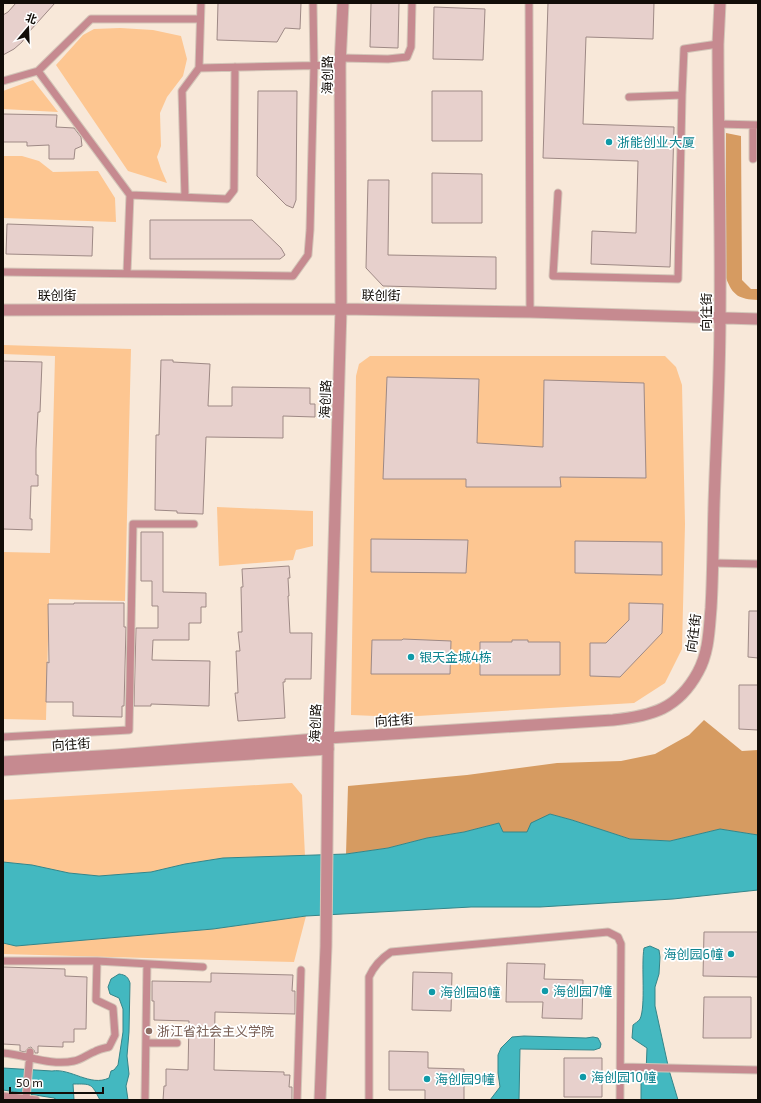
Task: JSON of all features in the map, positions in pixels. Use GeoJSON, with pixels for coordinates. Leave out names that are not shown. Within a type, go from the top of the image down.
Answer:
{"type":"FeatureCollection","features":[{"type":"Feature","properties":{"kind":"street","name":"海创路"},"geometry":{"type":"LineString","coordinates":[[320,1100],[326,946],[328,744],[341,309],[341,61],[343,3]]}},
{"type":"Feature","properties":{"kind":"street","name":"向往街"},"geometry":{"type":"LineString","coordinates":[[3,770],[633,718],[652,714],[670,705],[684,692],[694,679],[703,662],[707,651],[709,638],[720,319],[718,44],[720,3]]}},
{"type":"Feature","properties":{"kind":"street","name":"联创街"},"geometry":{"type":"LineString","coordinates":[[3,310],[341,309],[530,312],[758,319]]}},
{"type":"Feature","properties":{"kind":"street","name":"向往街"},"geometry":{"type":"LineString","coordinates":[[3,762],[328,744]]}},
{"type":"Feature","properties":{"kind":"lane"},"geometry":{"type":"LineString","coordinates":[[185,198],[182,91],[199,68],[200,3]]}},
{"type":"Feature","properties":{"kind":"lane"},"geometry":{"type":"LineString","coordinates":[[3,272],[294,276],[308,255],[310,230],[314,65],[313,3]]}},
{"type":"Feature","properties":{"kind":"lane"},"geometry":{"type":"LineString","coordinates":[[199,68],[314,65],[341,61],[407,57],[411,47],[412,3]]}},
{"type":"Feature","properties":{"kind":"lane"},"geometry":{"type":"LineString","coordinates":[[529,3],[530,312]]}},
{"type":"Feature","properties":{"kind":"lane"},"geometry":{"type":"LineString","coordinates":[[3,81],[38,71],[91,19],[200,19]]}},
{"type":"Feature","properties":{"kind":"lane"},"geometry":{"type":"LineString","coordinates":[[558,193],[554,276],[678,279],[684,49],[718,44]]}},
{"type":"Feature","properties":{"kind":"lane"},"geometry":{"type":"LineString","coordinates":[[130,195],[227,199],[234,190],[235,67]]}},
{"type":"Feature","properties":{"kind":"lane"},"geometry":{"type":"LineString","coordinates":[[38,71],[130,195],[127,273]]}},
{"type":"Feature","properties":{"kind":"lane"},"geometry":{"type":"LineString","coordinates":[[629,97],[682,95]]}},
{"type":"Feature","properties":{"kind":"lane"},"geometry":{"type":"LineString","coordinates":[[718,124],[756,125],[753,159]]}},
{"type":"Feature","properties":{"kind":"lane"},"geometry":{"type":"LineString","coordinates":[[3,737],[129,730],[133,524],[194,524]]}},
{"type":"Feature","properties":{"kind":"lane"},"geometry":{"type":"LineString","coordinates":[[712,563],[758,564]]}},
{"type":"Feature","properties":{"kind":"lane"},"geometry":{"type":"LineString","coordinates":[[369,1100],[369,978],[372,969],[381,959],[391,952],[608,932],[618,937],[621,944],[620,1100]]}},
{"type":"Feature","properties":{"kind":"lane"},"geometry":{"type":"LineString","coordinates":[[3,961],[97,961],[204,968]]}},
{"type":"Feature","properties":{"kind":"lane"},"geometry":{"type":"LineString","coordinates":[[3,1053],[53,1062],[75,1061],[109,1046],[115,1034],[113,1008],[96,1000],[97,961]]}},
{"type":"Feature","properties":{"kind":"lane"},"geometry":{"type":"LineString","coordinates":[[145,1100],[147,964]]}},
{"type":"Feature","properties":{"kind":"lane"},"geometry":{"type":"LineString","coordinates":[[297,1100],[301,970]]}},
{"type":"Feature","properties":{"kind":"lane"},"geometry":{"type":"LineString","coordinates":[[146,1043],[177,1043]]}},
{"type":"Feature","properties":{"kind":"lane"},"geometry":{"type":"LineString","coordinates":[[26,1097],[29,1058]]}},
{"type":"Feature","properties":{"kind":"lane"},"geometry":{"type":"LineString","coordinates":[[620,1067],[758,1070]]}},
{"type":"Feature","properties":{"kind":"lane"},"geometry":{"type":"LineString","coordinates":[[3,1096],[26,1097],[36,1100]]}},
{"type":"Feature","properties":{"kind":"shaded area"},"geometry":{"type":"Polygon","coordinates":[[[120,28],[153,30],[181,36],[187,59],[183,76],[167,97],[160,113],[161,146],[157,157],[167,183],[128,171],[56,65],[83,35],[94,29],[120,28]]]}},
{"type":"Feature","properties":{"kind":"shaded area"},"geometry":{"type":"Polygon","coordinates":[[[33,80],[58,112],[3,109],[3,91],[33,80]]]}},
{"type":"Feature","properties":{"kind":"shaded area"},"geometry":{"type":"Polygon","coordinates":[[[726,133],[741,136],[742,280],[751,289],[758,289],[758,300],[746,299],[734,293],[726,278],[726,133]]]}},
{"type":"Feature","properties":{"kind":"shaded area"},"geometry":{"type":"Polygon","coordinates":[[[3,156],[22,156],[39,161],[53,172],[98,171],[115,198],[116,222],[3,218],[3,156]]]}},
{"type":"Feature","properties":{"kind":"shaded area"},"geometry":{"type":"Polygon","coordinates":[[[3,345],[131,349],[125,601],[49,599],[46,720],[3,719],[3,552],[50,553],[55,356],[3,354],[3,345]]]}},
{"type":"Feature","properties":{"kind":"shaded area"},"geometry":{"type":"Polygon","coordinates":[[[370,356],[665,356],[676,367],[682,385],[685,524],[682,649],[665,683],[634,703],[401,717],[351,715],[356,376],[359,364],[370,356]]]}},
{"type":"Feature","properties":{"kind":"shaded area"},"geometry":{"type":"Polygon","coordinates":[[[217,507],[313,511],[313,546],[296,550],[293,560],[219,566],[217,507]]]}},
{"type":"Feature","properties":{"kind":"shaded area"},"geometry":{"type":"Polygon","coordinates":[[[704,720],[742,751],[758,750],[758,835],[720,829],[670,841],[630,839],[550,814],[527,832],[503,832],[499,823],[388,848],[346,854],[348,786],[467,775],[557,763],[621,761],[655,754],[689,735],[704,720]]]}},
{"type":"Feature","properties":{"kind":"shaded area"},"geometry":{"type":"Polygon","coordinates":[[[292,783],[302,795],[305,856],[223,858],[185,864],[151,872],[99,876],[69,873],[32,865],[3,862],[3,800],[292,783]]]}},
{"type":"Feature","properties":{"kind":"shaded area"},"geometry":{"type":"Polygon","coordinates":[[[306,916],[294,962],[3,954],[3,943],[16,946],[213,929],[306,916]]]}},
{"type":"Feature","properties":{"kind":"water"},"geometry":{"type":"Polygon","coordinates":[[[550,814],[630,839],[670,841],[720,829],[758,835],[758,890],[673,899],[540,907],[471,907],[306,916],[213,929],[16,946],[3,943],[3,862],[32,865],[69,873],[99,876],[151,872],[185,864],[223,858],[346,854],[388,848],[499,823],[503,832],[527,832],[531,823],[550,814]]]}},
{"type":"Feature","properties":{"kind":"water"},"geometry":{"type":"Polygon","coordinates":[[[650,946],[659,950],[659,974],[655,987],[655,1006],[669,1070],[678,1100],[641,1100],[641,1080],[646,1073],[647,1048],[632,1038],[633,1025],[640,1019],[642,1013],[644,948],[650,946]]]}},
{"type":"Feature","properties":{"kind":"water"},"geometry":{"type":"Polygon","coordinates":[[[119,974],[126,977],[130,983],[127,1056],[129,1074],[126,1086],[128,1100],[100,1100],[93,1087],[84,1084],[73,1084],[74,1100],[57,1100],[54,1098],[3,1090],[3,1068],[59,1071],[95,1080],[109,1078],[111,1071],[118,1065],[123,1032],[123,1009],[119,998],[110,994],[108,987],[111,979],[119,974]]]}},
{"type":"Feature","properties":{"kind":"water"},"geometry":{"type":"Polygon","coordinates":[[[512,1037],[593,1037],[598,1038],[601,1044],[600,1048],[594,1050],[520,1049],[519,1100],[490,1100],[500,1087],[498,1055],[501,1048],[512,1037]]]}},
{"type":"Feature","properties":{"kind":"building"},"geometry":{"type":"Polygon","coordinates":[[[16,3],[55,3],[28,33],[22,42],[14,49],[3,55],[3,15],[16,3]]]}},
{"type":"Feature","properties":{"kind":"building"},"geometry":{"type":"Polygon","coordinates":[[[218,3],[301,3],[300,29],[285,28],[277,42],[217,40],[218,3]]]}},
{"type":"Feature","properties":{"kind":"building"},"geometry":{"type":"Polygon","coordinates":[[[371,3],[399,3],[398,48],[370,47],[371,3]]]}},
{"type":"Feature","properties":{"kind":"building","name":"浙能创业大厦"},"geometry":{"type":"Polygon","coordinates":[[[548,3],[654,3],[653,39],[586,37],[583,124],[674,127],[670,267],[591,264],[592,231],[636,233],[638,161],[543,158],[548,3]]]}},
{"type":"Feature","properties":{"kind":"building"},"geometry":{"type":"Polygon","coordinates":[[[434,7],[485,9],[483,60],[433,59],[434,7]]]}},
{"type":"Feature","properties":{"kind":"building"},"geometry":{"type":"Polygon","coordinates":[[[258,91],[297,91],[296,200],[293,208],[286,205],[257,176],[258,91]]]}},
{"type":"Feature","properties":{"kind":"building"},"geometry":{"type":"Polygon","coordinates":[[[432,91],[482,91],[482,141],[432,141],[432,91]]]}},
{"type":"Feature","properties":{"kind":"building"},"geometry":{"type":"Polygon","coordinates":[[[3,114],[57,115],[56,127],[74,128],[81,137],[82,146],[75,149],[74,159],[49,159],[49,145],[27,146],[27,142],[3,142],[3,114]]]}},
{"type":"Feature","properties":{"kind":"building"},"geometry":{"type":"Polygon","coordinates":[[[432,173],[482,174],[482,223],[432,223],[432,173]]]}},
{"type":"Feature","properties":{"kind":"building"},"geometry":{"type":"Polygon","coordinates":[[[368,180],[389,180],[388,255],[496,257],[496,289],[383,286],[366,268],[368,180]]]}},
{"type":"Feature","properties":{"kind":"building"},"geometry":{"type":"Polygon","coordinates":[[[150,220],[252,220],[281,248],[285,255],[280,259],[150,259],[150,220]]]}},
{"type":"Feature","properties":{"kind":"building"},"geometry":{"type":"Polygon","coordinates":[[[7,224],[93,227],[92,256],[6,254],[7,224]]]}},
{"type":"Feature","properties":{"kind":"building"},"geometry":{"type":"Polygon","coordinates":[[[161,360],[210,364],[208,406],[232,406],[232,387],[310,388],[310,404],[315,404],[315,417],[283,416],[283,438],[206,437],[203,514],[155,510],[156,435],[159,435],[161,360]]]}},
{"type":"Feature","properties":{"kind":"building"},"geometry":{"type":"Polygon","coordinates":[[[3,361],[42,362],[40,412],[38,412],[36,449],[36,475],[38,475],[38,486],[31,486],[30,519],[32,519],[32,530],[3,529],[3,361]]]}},
{"type":"Feature","properties":{"kind":"building"},"geometry":{"type":"Polygon","coordinates":[[[387,377],[479,379],[477,443],[543,447],[544,380],[644,383],[646,478],[560,477],[561,487],[466,487],[466,479],[383,479],[387,377]]]}},
{"type":"Feature","properties":{"kind":"building"},"geometry":{"type":"Polygon","coordinates":[[[141,532],[163,532],[163,592],[206,593],[206,607],[201,607],[201,623],[189,623],[189,640],[153,640],[152,660],[210,661],[209,706],[151,704],[151,706],[134,706],[136,628],[158,628],[158,606],[152,606],[152,581],[141,581],[141,532]]]}},
{"type":"Feature","properties":{"kind":"building"},"geometry":{"type":"Polygon","coordinates":[[[371,539],[468,540],[466,573],[371,572],[371,539]]]}},
{"type":"Feature","properties":{"kind":"building"},"geometry":{"type":"Polygon","coordinates":[[[575,541],[662,542],[662,575],[575,573],[575,541]]]}},
{"type":"Feature","properties":{"kind":"building"},"geometry":{"type":"Polygon","coordinates":[[[289,566],[290,578],[288,578],[288,596],[290,633],[312,633],[311,679],[285,679],[285,682],[283,682],[285,718],[238,721],[235,693],[238,693],[236,651],[240,651],[238,632],[242,632],[242,569],[289,566]]]}},
{"type":"Feature","properties":{"kind":"building"},"geometry":{"type":"Polygon","coordinates":[[[124,603],[124,627],[126,627],[124,706],[122,706],[122,717],[73,716],[73,702],[46,702],[47,662],[49,663],[48,604],[124,603]]]}},
{"type":"Feature","properties":{"kind":"building"},"geometry":{"type":"Polygon","coordinates":[[[629,603],[663,604],[662,633],[620,677],[590,676],[590,643],[606,643],[629,620],[629,603]]]}},
{"type":"Feature","properties":{"kind":"building"},"geometry":{"type":"Polygon","coordinates":[[[749,611],[758,611],[758,658],[748,657],[749,611]]]}},
{"type":"Feature","properties":{"kind":"building","name":"银天金城4栋"},"geometry":{"type":"Polygon","coordinates":[[[403,639],[451,641],[450,674],[371,674],[372,640],[403,639]]]}},
{"type":"Feature","properties":{"kind":"building"},"geometry":{"type":"Polygon","coordinates":[[[512,640],[528,640],[528,642],[560,642],[560,675],[480,675],[480,642],[512,642],[512,640]]]}},
{"type":"Feature","properties":{"kind":"building"},"geometry":{"type":"Polygon","coordinates":[[[739,685],[758,685],[758,730],[739,729],[739,685]]]}},
{"type":"Feature","properties":{"kind":"building","name":"海创园6幢"},"geometry":{"type":"Polygon","coordinates":[[[704,932],[758,932],[758,977],[703,976],[704,932]]]}},
{"type":"Feature","properties":{"kind":"building","name":"海创园7幢"},"geometry":{"type":"Polygon","coordinates":[[[507,963],[545,964],[544,979],[583,980],[582,1019],[542,1018],[543,1002],[506,1002],[507,963]]]}},
{"type":"Feature","properties":{"kind":"building"},"geometry":{"type":"Polygon","coordinates":[[[3,967],[65,969],[65,976],[87,977],[86,1029],[74,1029],[74,1042],[63,1042],[63,1047],[38,1046],[38,1053],[35,1053],[31,1047],[25,1052],[20,1051],[20,1045],[3,1044],[3,967]]]}},
{"type":"Feature","properties":{"kind":"building","name":"海创园8幢"},"geometry":{"type":"Polygon","coordinates":[[[413,972],[452,973],[451,1011],[412,1010],[413,972]]]}},
{"type":"Feature","properties":{"kind":"building"},"geometry":{"type":"Polygon","coordinates":[[[211,973],[293,975],[292,991],[295,991],[295,1014],[215,1012],[214,1070],[284,1072],[284,1075],[290,1075],[289,1087],[292,1087],[292,1100],[163,1100],[164,1086],[166,1086],[166,1069],[188,1070],[189,1021],[154,1020],[152,981],[211,982],[211,973]]]}},
{"type":"Feature","properties":{"kind":"building","name":"海创园6幢"},"geometry":{"type":"Polygon","coordinates":[[[704,997],[751,997],[751,1038],[703,1038],[704,997]]]}},
{"type":"Feature","properties":{"kind":"building","name":"海创园9幢"},"geometry":{"type":"Polygon","coordinates":[[[389,1051],[428,1052],[428,1068],[464,1069],[464,1100],[425,1100],[425,1090],[389,1090],[389,1051]]]}},
{"type":"Feature","properties":{"kind":"building","name":"海创园10幢"},"geometry":{"type":"Polygon","coordinates":[[[564,1058],[602,1058],[602,1097],[564,1097],[564,1058]]]}},
{"type":"Feature","properties":{"kind":"place","name":"浙能创业大厦"},"geometry":{"type":"Point","coordinates":[609,142]}},
{"type":"Feature","properties":{"kind":"place","name":"银天金城4栋"},"geometry":{"type":"Point","coordinates":[411,657]}},
{"type":"Feature","properties":{"kind":"place","name":"海创园6幢"},"geometry":{"type":"Point","coordinates":[731,954]}},
{"type":"Feature","properties":{"kind":"place","name":"海创园7幢"},"geometry":{"type":"Point","coordinates":[545,991]}},
{"type":"Feature","properties":{"kind":"place","name":"海创园8幢"},"geometry":{"type":"Point","coordinates":[432,992]}},
{"type":"Feature","properties":{"kind":"place","name":"浙江省社会主义学院"},"geometry":{"type":"Point","coordinates":[149,1031]}},
{"type":"Feature","properties":{"kind":"place","name":"海创园10幢"},"geometry":{"type":"Point","coordinates":[583,1077]}},
{"type":"Feature","properties":{"kind":"place","name":"海创园9幢"},"geometry":{"type":"Point","coordinates":[427,1079]}}]}
